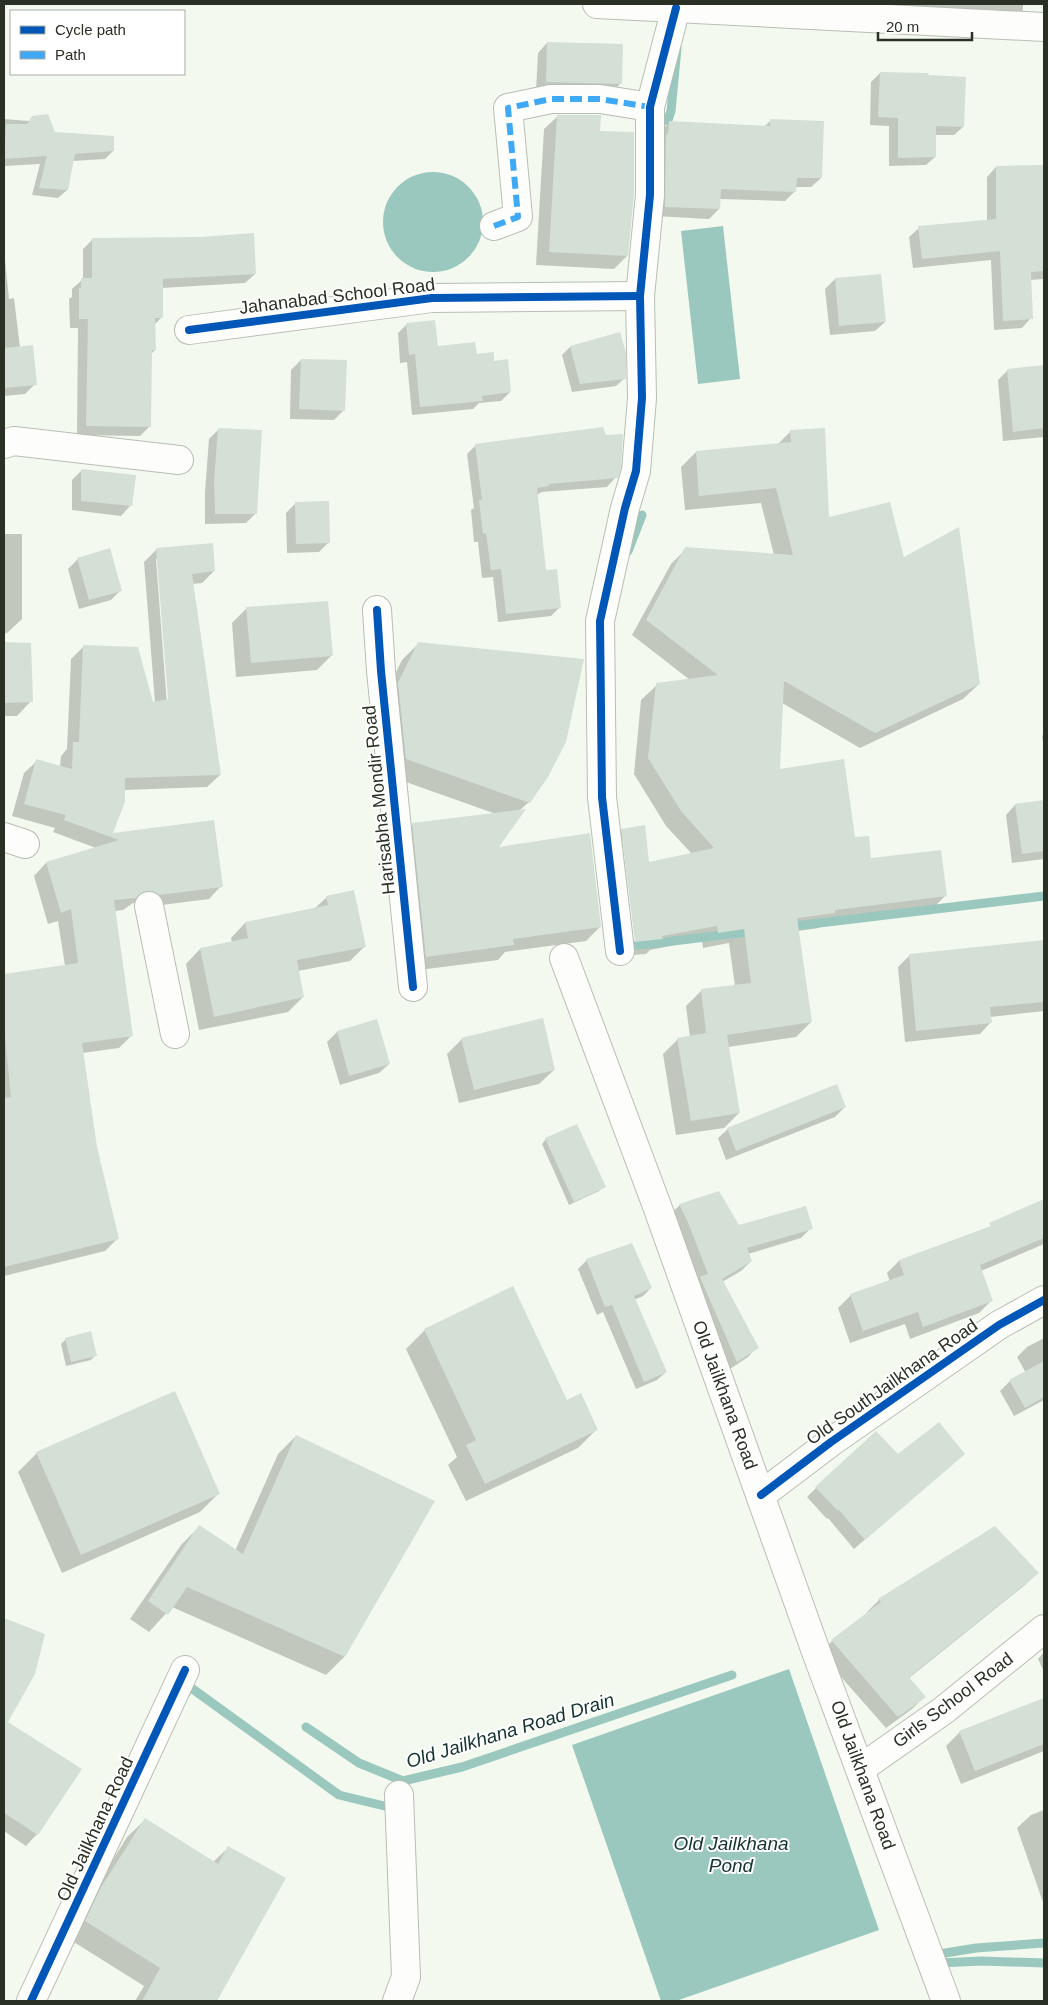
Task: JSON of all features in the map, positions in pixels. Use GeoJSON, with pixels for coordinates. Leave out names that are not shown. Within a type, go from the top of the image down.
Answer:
{"type":"FeatureCollection","features":[{"type":"Feature","properties":{"kind":"street"},"geometry":{"type":"LineString","coordinates":[[597,4],[1044,27]]}},
{"type":"Feature","properties":{"kind":"street"},"geometry":{"type":"LineString","coordinates":[[620,951],[602,797],[600,621],[625,508],[636,471],[642,398],[640,296],[650,195],[650,108],[676,8]]}},
{"type":"Feature","properties":{"kind":"street"},"geometry":{"type":"LineString","coordinates":[[494,226],[518,217],[508,108],[551,99],[600,99],[650,108]]}},
{"type":"Feature","properties":{"kind":"street","name":"Jahanabad School Road"},"geometry":{"type":"LineString","coordinates":[[189,330],[432,298],[640,296]]}},
{"type":"Feature","properties":{"kind":"street"},"geometry":{"type":"LineString","coordinates":[[4,444],[14,441],[178,460]]}},
{"type":"Feature","properties":{"kind":"street","name":"Harisabha Mondir Road"},"geometry":{"type":"LineString","coordinates":[[377,610],[381,671],[413,987]]}},
{"type":"Feature","properties":{"kind":"street"},"geometry":{"type":"LineString","coordinates":[[150,906],[175,1034]]}},
{"type":"Feature","properties":{"kind":"street","name":"Old Jailkhana Road"},"geometry":{"type":"LineString","coordinates":[[564,958],[657,1206],[815,1649],[946,2001]]}},
{"type":"Feature","properties":{"kind":"street","name":"Old SouthJailkhana Road"},"geometry":{"type":"LineString","coordinates":[[761,1495],[832,1442],[998,1326],[1044,1300]]}},
{"type":"Feature","properties":{"kind":"street","name":"Girls School Road"},"geometry":{"type":"LineString","coordinates":[[860,1769],[944,1710],[1044,1629]]}},
{"type":"Feature","properties":{"kind":"street","name":"Old Jailkhana Road"},"geometry":{"type":"LineString","coordinates":[[31,2001],[185,1670]]}},
{"type":"Feature","properties":{"kind":"street"},"geometry":{"type":"LineString","coordinates":[[397,2001],[406,1977],[399,1795]]}},
{"type":"Feature","properties":{"kind":"water"},"geometry":{"type":"Polygon","coordinates":[[[433,172],[452,176],[468,187],[479,203],[483,222],[479,241],[468,257],[452,268],[433,272],[414,268],[398,257],[387,241],[383,222],[387,203],[398,187],[414,176],[433,172]]]}},
{"type":"Feature","properties":{"kind":"water"},"geometry":{"type":"Polygon","coordinates":[[[723,226],[740,379],[698,384],[681,231],[723,226]]]}},
{"type":"Feature","properties":{"kind":"water","name":"Old Jailkhana Pond"},"geometry":{"type":"Polygon","coordinates":[[[789,1669],[879,1930],[676,2001],[661,2001],[572,1745],[789,1669]]]}},
{"type":"Feature","properties":{"kind":"building"},"geometry":{"type":"Polygon","coordinates":[[[547,42],[623,44],[622,84],[546,82],[547,42]]]}},
{"type":"Feature","properties":{"kind":"building"},"geometry":{"type":"Polygon","coordinates":[[[880,72],[929,73],[928,75],[966,77],[964,127],[936,126],[936,157],[898,158],[898,118],[878,117],[880,72]]]}},
{"type":"Feature","properties":{"kind":"building"},"geometry":{"type":"Polygon","coordinates":[[[48,114],[55,132],[114,136],[114,151],[75,154],[68,190],[39,188],[47,156],[4,159],[6,124],[27,124],[32,116],[48,114]]]}},
{"type":"Feature","properties":{"kind":"building"},"geometry":{"type":"Polygon","coordinates":[[[557,115],[601,115],[600,131],[634,132],[634,194],[628,256],[549,252],[557,115]]]}},
{"type":"Feature","properties":{"kind":"building"},"geometry":{"type":"Polygon","coordinates":[[[770,119],[824,121],[822,178],[797,178],[796,192],[721,189],[720,209],[665,207],[666,134],[668,134],[669,121],[770,126],[770,119]]]}},
{"type":"Feature","properties":{"kind":"building"},"geometry":{"type":"Polygon","coordinates":[[[1044,165],[1044,271],[1031,272],[1033,319],[1003,321],[1000,251],[922,259],[918,226],[996,219],[996,166],[1044,165]]]}},
{"type":"Feature","properties":{"kind":"building"},"geometry":{"type":"Polygon","coordinates":[[[254,233],[256,274],[163,279],[163,318],[155,318],[156,350],[152,350],[151,427],[86,426],[88,319],[79,319],[79,288],[81,288],[81,278],[92,278],[92,238],[200,237],[254,233]]]}},
{"type":"Feature","properties":{"kind":"building"},"geometry":{"type":"Polygon","coordinates":[[[881,274],[886,322],[839,326],[835,278],[881,274]]]}},
{"type":"Feature","properties":{"kind":"building"},"geometry":{"type":"Polygon","coordinates":[[[435,320],[438,346],[475,342],[477,354],[494,352],[494,361],[508,359],[511,392],[482,396],[483,401],[420,407],[415,354],[409,355],[406,323],[435,320]]]}},
{"type":"Feature","properties":{"kind":"building"},"geometry":{"type":"Polygon","coordinates":[[[620,332],[626,353],[626,379],[580,384],[570,346],[620,332]]]}},
{"type":"Feature","properties":{"kind":"building"},"geometry":{"type":"Polygon","coordinates":[[[33,345],[37,385],[4,388],[4,348],[33,345]]]}},
{"type":"Feature","properties":{"kind":"building"},"geometry":{"type":"Polygon","coordinates":[[[301,359],[347,360],[345,411],[299,409],[301,359]]]}},
{"type":"Feature","properties":{"kind":"building"},"geometry":{"type":"Polygon","coordinates":[[[1044,365],[1044,428],[1013,432],[1007,369],[1044,365]]]}},
{"type":"Feature","properties":{"kind":"building"},"geometry":{"type":"Polygon","coordinates":[[[603,427],[606,435],[623,434],[621,468],[618,478],[549,484],[549,486],[537,488],[546,570],[557,569],[561,608],[506,614],[501,569],[491,570],[486,533],[483,534],[479,500],[482,500],[475,444],[603,427]]]}},
{"type":"Feature","properties":{"kind":"building"},"geometry":{"type":"Polygon","coordinates":[[[218,428],[262,430],[257,514],[215,514],[214,481],[218,428]]]}},
{"type":"Feature","properties":{"kind":"building"},"geometry":{"type":"Polygon","coordinates":[[[825,428],[829,517],[890,502],[904,557],[959,527],[980,684],[875,733],[784,681],[780,769],[844,759],[855,837],[869,836],[871,858],[941,850],[947,896],[835,910],[835,913],[797,918],[812,1022],[727,1035],[740,1113],[691,1121],[677,1038],[706,1033],[701,989],[751,983],[744,929],[718,933],[717,926],[662,936],[663,939],[635,942],[621,829],[645,825],[649,862],[714,848],[681,811],[648,758],[656,683],[718,675],[646,620],[685,547],[793,555],[776,488],[699,496],[696,451],[791,442],[790,430],[825,428]]]}},
{"type":"Feature","properties":{"kind":"building"},"geometry":{"type":"Polygon","coordinates":[[[81,469],[136,475],[132,506],[81,501],[81,469]]]}},
{"type":"Feature","properties":{"kind":"building"},"geometry":{"type":"Polygon","coordinates":[[[329,501],[330,543],[296,544],[295,502],[329,501]]]}},
{"type":"Feature","properties":{"kind":"building"},"geometry":{"type":"Polygon","coordinates":[[[213,543],[215,571],[192,574],[221,775],[125,778],[125,802],[113,833],[214,820],[223,887],[159,895],[153,891],[146,891],[136,898],[114,900],[133,1036],[82,1043],[97,1147],[119,1239],[4,1267],[4,1098],[11,1097],[4,1027],[4,974],[78,963],[71,909],[61,913],[46,862],[119,840],[64,820],[66,815],[24,804],[36,759],[72,769],[73,742],[79,742],[83,645],[138,647],[153,702],[168,699],[156,548],[213,543]]]}},
{"type":"Feature","properties":{"kind":"building"},"geometry":{"type":"Polygon","coordinates":[[[110,548],[122,591],[89,600],[77,558],[110,548]]]}},
{"type":"Feature","properties":{"kind":"building"},"geometry":{"type":"Polygon","coordinates":[[[328,601],[333,656],[251,663],[246,607],[328,601]]]}},
{"type":"Feature","properties":{"kind":"building"},"geometry":{"type":"Polygon","coordinates":[[[4,642],[31,643],[33,702],[4,703],[4,642]]]}},
{"type":"Feature","properties":{"kind":"building"},"geometry":{"type":"Polygon","coordinates":[[[418,642],[584,659],[566,742],[548,777],[530,803],[406,759],[398,683],[418,642]]]}},
{"type":"Feature","properties":{"kind":"building"},"geometry":{"type":"Polygon","coordinates":[[[1044,800],[1044,851],[1022,854],[1015,804],[1044,800]]]}},
{"type":"Feature","properties":{"kind":"building"},"geometry":{"type":"Polygon","coordinates":[[[526,809],[499,847],[590,833],[601,927],[513,939],[514,945],[426,957],[412,823],[526,809]]]}},
{"type":"Feature","properties":{"kind":"building"},"geometry":{"type":"Polygon","coordinates":[[[354,890],[366,947],[297,960],[304,997],[214,1017],[200,948],[248,938],[245,922],[328,905],[326,896],[354,890]]]}},
{"type":"Feature","properties":{"kind":"building"},"geometry":{"type":"Polygon","coordinates":[[[1044,940],[1044,1002],[990,1007],[992,1023],[916,1031],[909,954],[1044,940]]]}},
{"type":"Feature","properties":{"kind":"building"},"geometry":{"type":"Polygon","coordinates":[[[543,1018],[555,1070],[474,1090],[461,1038],[543,1018]]]}},
{"type":"Feature","properties":{"kind":"building"},"geometry":{"type":"Polygon","coordinates":[[[377,1019],[390,1064],[349,1076],[337,1031],[377,1019]]]}},
{"type":"Feature","properties":{"kind":"building"},"geometry":{"type":"Polygon","coordinates":[[[837,1084],[846,1107],[736,1151],[727,1128],[837,1084]]]}},
{"type":"Feature","properties":{"kind":"building"},"geometry":{"type":"Polygon","coordinates":[[[577,1124],[606,1187],[574,1202],[545,1138],[577,1124]]]}},
{"type":"Feature","properties":{"kind":"building"},"geometry":{"type":"Polygon","coordinates":[[[719,1191],[739,1225],[806,1206],[813,1229],[747,1248],[752,1261],[722,1279],[759,1348],[737,1362],[700,1277],[708,1274],[679,1204],[719,1191]]]}},
{"type":"Feature","properties":{"kind":"building"},"geometry":{"type":"Polygon","coordinates":[[[1044,1199],[1044,1238],[980,1265],[993,1301],[923,1327],[918,1312],[863,1331],[850,1294],[904,1275],[899,1260],[991,1226],[989,1223],[1044,1199]]]}},
{"type":"Feature","properties":{"kind":"building"},"geometry":{"type":"Polygon","coordinates":[[[632,1243],[652,1288],[634,1296],[667,1372],[644,1382],[612,1305],[605,1307],[586,1259],[632,1243]]]}},
{"type":"Feature","properties":{"kind":"building"},"geometry":{"type":"Polygon","coordinates":[[[513,1286],[567,1400],[581,1393],[598,1430],[485,1484],[466,1445],[476,1440],[424,1329],[513,1286]]]}},
{"type":"Feature","properties":{"kind":"building"},"geometry":{"type":"Polygon","coordinates":[[[91,1331],[97,1356],[71,1362],[65,1338],[91,1331]]]}},
{"type":"Feature","properties":{"kind":"building"},"geometry":{"type":"Polygon","coordinates":[[[1044,1361],[1044,1397],[1025,1408],[1009,1380],[1044,1361]]]}},
{"type":"Feature","properties":{"kind":"building"},"geometry":{"type":"Polygon","coordinates":[[[175,1391],[220,1494],[81,1555],[36,1452],[175,1391]]]}},
{"type":"Feature","properties":{"kind":"building"},"geometry":{"type":"Polygon","coordinates":[[[939,1422],[965,1454],[865,1540],[839,1510],[815,1487],[876,1431],[898,1454],[939,1422]]]}},
{"type":"Feature","properties":{"kind":"building"},"geometry":{"type":"Polygon","coordinates":[[[296,1435],[435,1501],[345,1657],[187,1587],[168,1615],[148,1601],[199,1525],[243,1554],[296,1435]]]}},
{"type":"Feature","properties":{"kind":"building"},"geometry":{"type":"Polygon","coordinates":[[[995,1526],[1039,1573],[909,1677],[926,1697],[898,1717],[831,1640],[881,1602],[878,1599],[995,1526]]]}},
{"type":"Feature","properties":{"kind":"building"},"geometry":{"type":"Polygon","coordinates":[[[4,1618],[45,1634],[35,1674],[8,1722],[82,1769],[38,1835],[4,1813],[4,1618]]]}},
{"type":"Feature","properties":{"kind":"building"},"geometry":{"type":"Polygon","coordinates":[[[1044,1698],[1044,1744],[975,1771],[959,1731],[1044,1698]]]}},
{"type":"Feature","properties":{"kind":"building"},"geometry":{"type":"Polygon","coordinates":[[[145,1818],[218,1864],[228,1846],[286,1878],[217,2001],[142,2001],[160,1968],[85,1921],[100,1889],[145,1818]]]}},
{"type":"Feature","properties":{"kind":"waterway"},"geometry":{"type":"LineString","coordinates":[[659,127],[660,121],[668,120],[671,111],[677,48]]}},
{"type":"Feature","properties":{"kind":"waterway"},"geometry":{"type":"LineString","coordinates":[[628,551],[642,515]]}},
{"type":"Feature","properties":{"kind":"waterway"},"geometry":{"type":"LineString","coordinates":[[786,927],[1044,896]]}},
{"type":"Feature","properties":{"kind":"waterway"},"geometry":{"type":"LineString","coordinates":[[623,947],[756,931]]}},
{"type":"Feature","properties":{"kind":"waterway","name":"Old Jailkhana Road Drain"},"geometry":{"type":"LineString","coordinates":[[306,1727],[359,1763],[403,1781],[462,1767],[732,1675]]}},
{"type":"Feature","properties":{"kind":"waterway","name":"Old Jailkhana Road Drain"},"geometry":{"type":"LineString","coordinates":[[186,1693],[190,1687],[339,1795],[397,1809]]}},
{"type":"Feature","properties":{"kind":"waterway"},"geometry":{"type":"LineString","coordinates":[[933,1955],[976,1948],[1044,1943]]}},
{"type":"Feature","properties":{"kind":"waterway"},"geometry":{"type":"LineString","coordinates":[[942,1969],[940,1963],[981,1961],[1044,1963]]}},
{"type":"Feature","properties":{"kind":"marked path"},"geometry":{"type":"LineString","coordinates":[[494,226],[518,217],[508,108],[551,99],[600,99],[650,107]]}},
{"type":"Feature","properties":{"kind":"cycle path"},"geometry":{"type":"LineString","coordinates":[[620,951],[602,797],[600,621],[625,508],[636,471],[642,398],[640,296],[650,195],[650,107],[676,8]]}},
{"type":"Feature","properties":{"kind":"cycle path"},"geometry":{"type":"LineString","coordinates":[[189,330],[432,298],[640,296]]}},
{"type":"Feature","properties":{"kind":"cycle path"},"geometry":{"type":"LineString","coordinates":[[377,610],[381,671],[413,987]]}},
{"type":"Feature","properties":{"kind":"cycle path"},"geometry":{"type":"LineString","coordinates":[[761,1495],[831,1442],[999,1325],[1044,1300]]}},
{"type":"Feature","properties":{"kind":"cycle path"},"geometry":{"type":"LineString","coordinates":[[31,2001],[185,1670]]}}]}
